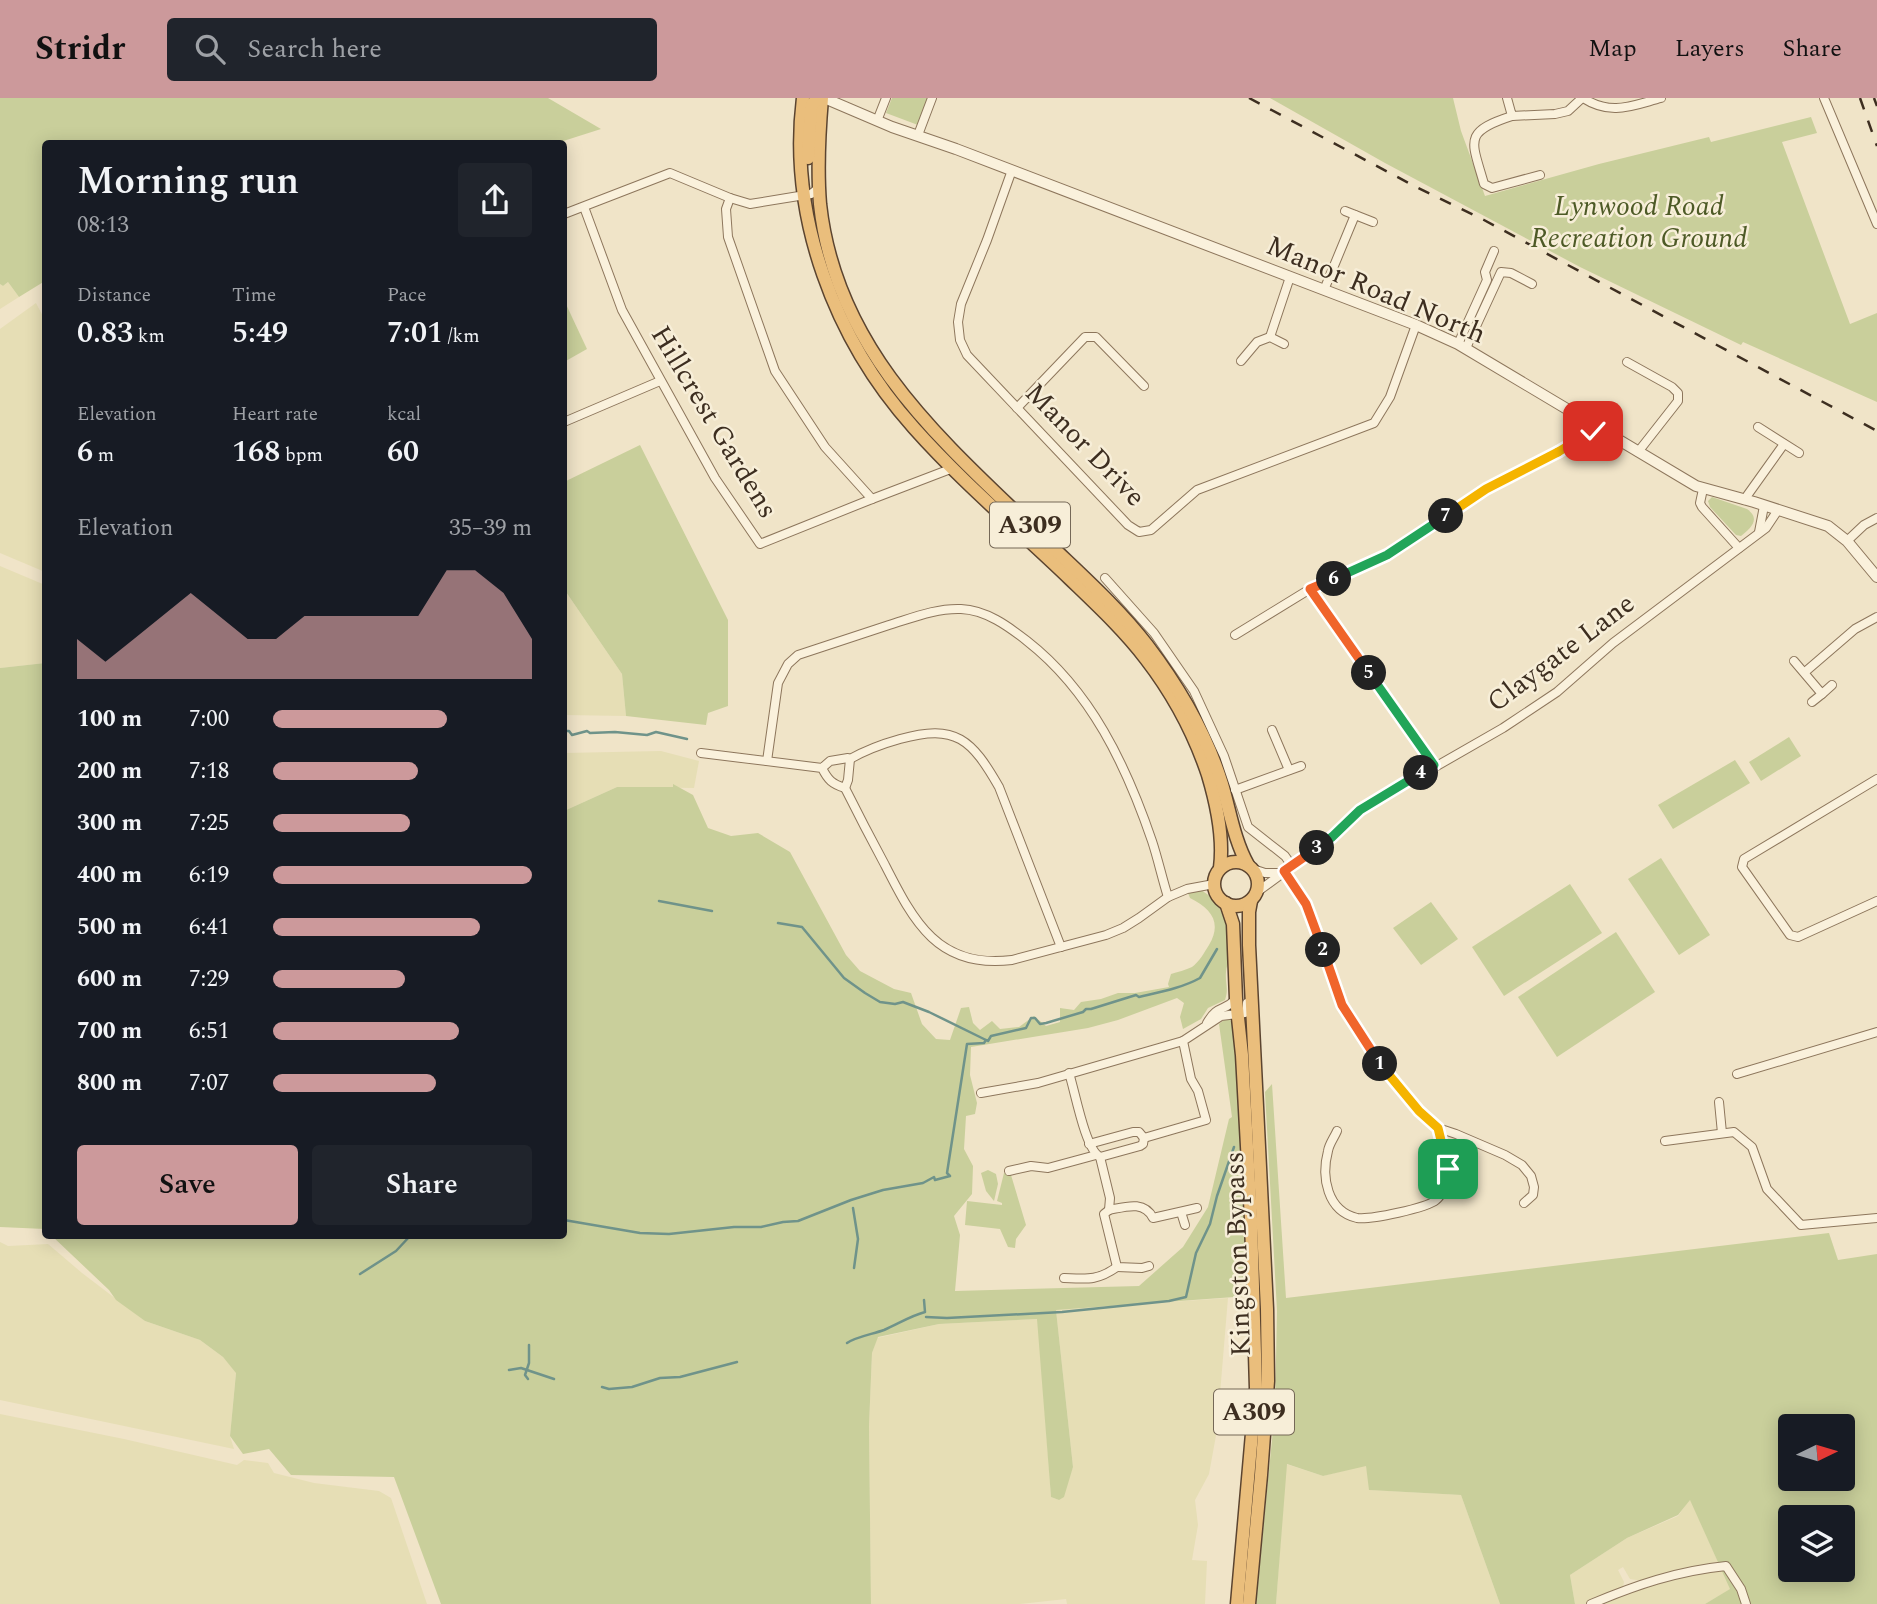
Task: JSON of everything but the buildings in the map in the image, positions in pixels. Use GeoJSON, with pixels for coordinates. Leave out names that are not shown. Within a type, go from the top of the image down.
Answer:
{"type":"FeatureCollection","features":[{"type":"Feature","properties":{"kind":"highway","name":"A309"},"geometry":{"type":"LineString","coordinates":[[803,98],[800,152],[803,194],[811,232],[847,331],[886,393],[914,428],[1107,617],[1146,659],[1166,687],[1200,752],[1214,794],[1222,850],[1220,868]]}},
{"type":"Feature","properties":{"kind":"highway","name":"A309"},"geometry":{"type":"LineString","coordinates":[[822,98],[818,151],[823,226],[839,288],[850,313],[874,356],[911,406],[948,446],[1091,584],[1146,644],[1177,686],[1201,732],[1223,787],[1238,843],[1251,867]]}},
{"type":"Feature","properties":{"kind":"highway"},"geometry":{"type":"LineString","coordinates":[[803,194],[811,108],[813,103],[822,98]]}},
{"type":"Feature","properties":{"kind":"highway"},"geometry":{"type":"LineString","coordinates":[[1235,862],[1251,867],[1258,881],[1254,896],[1242,905],[1235,906],[1219,898],[1214,884],[1220,868],[1235,862]]}},
{"type":"Feature","properties":{"kind":"highway","name":"Kingston Bypass"},"geometry":{"type":"LineString","coordinates":[[1249,1604],[1268,1381],[1248,925],[1254,896]]}},
{"type":"Feature","properties":{"kind":"highway","name":"Kingston Bypass"},"geometry":{"type":"LineString","coordinates":[[1226,903],[1233,924],[1236,999],[1242,1055],[1251,1219],[1256,1388],[1237,1604]]}},
{"type":"Feature","properties":{"kind":"street","name":"Manor Road North"},"geometry":{"type":"LineString","coordinates":[[822,98],[1416,325],[1462,346],[1703,489],[1828,526],[1847,541],[1877,578]]}},
{"type":"Feature","properties":{"kind":"street"},"geometry":{"type":"LineString","coordinates":[[877,121],[886,98]]}},
{"type":"Feature","properties":{"kind":"street"},"geometry":{"type":"LineString","coordinates":[[918,135],[932,98]]}},
{"type":"Feature","properties":{"kind":"street"},"geometry":{"type":"LineString","coordinates":[[1507,98],[1511,116]]}},
{"type":"Feature","properties":{"kind":"street"},"geometry":{"type":"LineString","coordinates":[[1540,175],[1492,188],[1484,184],[1473,145],[1477,133],[1490,123],[1511,116],[1555,114],[1568,110],[1582,98],[1595,106],[1611,109],[1661,98]]}},
{"type":"Feature","properties":{"kind":"street"},"geometry":{"type":"LineString","coordinates":[[1824,98],[1877,224]]}},
{"type":"Feature","properties":{"kind":"street","name":"Manor Drive"},"geometry":{"type":"LineString","coordinates":[[1012,170],[961,304],[958,322],[960,340],[967,355],[1128,525],[1139,532],[1151,530],[1197,490],[1374,423],[1390,397],[1416,325]]}},
{"type":"Feature","properties":{"kind":"street"},"geometry":{"type":"LineString","coordinates":[[567,214],[670,173],[750,204],[815,191],[819,186]]}},
{"type":"Feature","properties":{"kind":"street"},"geometry":{"type":"LineString","coordinates":[[730,198],[726,209],[728,237],[775,371],[825,447],[872,499]]}},
{"type":"Feature","properties":{"kind":"street","name":"Hillcrest Gardens"},"geometry":{"type":"LineString","coordinates":[[584,207],[622,310],[715,478],[760,544],[953,468]]}},
{"type":"Feature","properties":{"kind":"street"},"geometry":{"type":"LineString","coordinates":[[1345,211],[1373,222]]}},
{"type":"Feature","properties":{"kind":"street"},"geometry":{"type":"LineString","coordinates":[[1324,290],[1355,215]]}},
{"type":"Feature","properties":{"kind":"street"},"geometry":{"type":"LineString","coordinates":[[1462,346],[1487,280],[1485,272],[1494,251]]}},
{"type":"Feature","properties":{"kind":"street"},"geometry":{"type":"LineString","coordinates":[[1462,346],[1501,272],[1507,271],[1532,284]]}},
{"type":"Feature","properties":{"kind":"street"},"geometry":{"type":"LineString","coordinates":[[1270,337],[1290,277]]}},
{"type":"Feature","properties":{"kind":"street"},"geometry":{"type":"LineString","coordinates":[[1017,408],[1085,337],[1096,337],[1144,386]]}},
{"type":"Feature","properties":{"kind":"street"},"geometry":{"type":"LineString","coordinates":[[1241,361],[1257,342],[1270,337],[1284,344]]}},
{"type":"Feature","properties":{"kind":"street"},"geometry":{"type":"LineString","coordinates":[[1627,362],[1678,393],[1678,401],[1638,452]]}},
{"type":"Feature","properties":{"kind":"street"},"geometry":{"type":"LineString","coordinates":[[567,421],[660,380]]}},
{"type":"Feature","properties":{"kind":"street"},"geometry":{"type":"LineString","coordinates":[[1235,635],[1310,589],[1387,555],[1486,489],[1584,438],[1597,426]]}},
{"type":"Feature","properties":{"kind":"street"},"geometry":{"type":"LineString","coordinates":[[1758,427],[1799,453]]}},
{"type":"Feature","properties":{"kind":"street"},"geometry":{"type":"LineString","coordinates":[[1744,500],[1784,444]]}},
{"type":"Feature","properties":{"kind":"street"},"geometry":{"type":"LineString","coordinates":[[1703,489],[1700,502],[1702,507],[1739,548]]}},
{"type":"Feature","properties":{"kind":"street"},"geometry":{"type":"LineString","coordinates":[[1759,532],[1764,506]]}},
{"type":"Feature","properties":{"kind":"street","name":"Claygate Lane"},"geometry":{"type":"LineString","coordinates":[[1254,896],[1332,837],[1360,810],[1434,765],[1503,728],[1557,692],[1613,643],[1766,528],[1778,510]]}},
{"type":"Feature","properties":{"kind":"street"},"geometry":{"type":"LineString","coordinates":[[1847,541],[1864,525],[1877,518]]}},
{"type":"Feature","properties":{"kind":"street"},"geometry":{"type":"LineString","coordinates":[[1105,578],[1154,633],[1194,691],[1224,756],[1248,827],[1285,856],[1285,870],[1306,904],[1342,1005],[1374,1056],[1419,1111],[1438,1128],[1522,1165],[1531,1176],[1534,1187],[1532,1195],[1524,1203]]}},
{"type":"Feature","properties":{"kind":"street"},"geometry":{"type":"LineString","coordinates":[[1310,589],[1434,765]]}},
{"type":"Feature","properties":{"kind":"street"},"geometry":{"type":"LineString","coordinates":[[767,761],[778,683],[788,664],[798,655],[946,609],[964,609],[982,614],[1000,621],[1044,654],[1084,700],[1109,740],[1130,782],[1168,897]]}},
{"type":"Feature","properties":{"kind":"street"},"geometry":{"type":"LineString","coordinates":[[1805,672],[1855,629],[1877,617]]}},
{"type":"Feature","properties":{"kind":"street"},"geometry":{"type":"LineString","coordinates":[[1794,661],[1822,694]]}},
{"type":"Feature","properties":{"kind":"street"},"geometry":{"type":"LineString","coordinates":[[1812,702],[1832,685]]}},
{"type":"Feature","properties":{"kind":"street"},"geometry":{"type":"LineString","coordinates":[[1272,730],[1289,770]]}},
{"type":"Feature","properties":{"kind":"street"},"geometry":{"type":"LineString","coordinates":[[701,753],[822,768],[830,761],[844,757],[850,759],[869,749],[918,734],[936,732],[955,737],[969,745],[999,787],[1061,947]]}},
{"type":"Feature","properties":{"kind":"street"},"geometry":{"type":"LineString","coordinates":[[850,759],[845,788],[904,904],[913,918],[939,943],[972,960],[1000,961],[1107,935],[1123,928],[1168,897],[1187,889],[1214,884]]}},
{"type":"Feature","properties":{"kind":"street"},"geometry":{"type":"LineString","coordinates":[[1235,790],[1301,766]]}},
{"type":"Feature","properties":{"kind":"street"},"geometry":{"type":"LineString","coordinates":[[822,768],[834,785],[845,788]]}},
{"type":"Feature","properties":{"kind":"street"},"geometry":{"type":"LineString","coordinates":[[1877,779],[1744,859],[1742,867],[1790,935],[1798,937],[1877,901]]}},
{"type":"Feature","properties":{"kind":"street"},"geometry":{"type":"LineString","coordinates":[[1251,867],[1265,873],[1285,870]]}},
{"type":"Feature","properties":{"kind":"street"},"geometry":{"type":"LineString","coordinates":[[981,1093],[1038,1083],[1183,1041],[1221,1016],[1245,1013],[1249,959]]}},
{"type":"Feature","properties":{"kind":"street"},"geometry":{"type":"LineString","coordinates":[[1204,1029],[1213,1013],[1236,999]]}},
{"type":"Feature","properties":{"kind":"street"},"geometry":{"type":"LineString","coordinates":[[1737,1073],[1877,1031]]}},
{"type":"Feature","properties":{"kind":"street"},"geometry":{"type":"LineString","coordinates":[[1144,1138],[1206,1120],[1198,1091],[1191,1079],[1183,1041]]}},
{"type":"Feature","properties":{"kind":"street"},"geometry":{"type":"LineString","coordinates":[[1069,1073],[1089,1144],[1098,1156],[1110,1198],[1109,1210]]}},
{"type":"Feature","properties":{"kind":"street"},"geometry":{"type":"LineString","coordinates":[[1719,1102],[1722,1133]]}},
{"type":"Feature","properties":{"kind":"street"},"geometry":{"type":"LineString","coordinates":[[1337,1131],[1328,1148],[1325,1164],[1329,1193],[1345,1212],[1357,1217],[1373,1218],[1427,1205],[1437,1200],[1445,1187],[1448,1169],[1438,1128]]}},
{"type":"Feature","properties":{"kind":"street"},"geometry":{"type":"LineString","coordinates":[[1009,1171],[1031,1166],[1048,1168],[1140,1146],[1144,1138],[1139,1132],[1133,1132],[1089,1144]]}},
{"type":"Feature","properties":{"kind":"street"},"geometry":{"type":"LineString","coordinates":[[1665,1141],[1734,1132],[1752,1147],[1767,1189],[1801,1225],[1877,1218]]}},
{"type":"Feature","properties":{"kind":"street"},"geometry":{"type":"LineString","coordinates":[[1117,1267],[1104,1214],[1109,1210],[1136,1205],[1145,1208],[1153,1218],[1197,1209]]}},
{"type":"Feature","properties":{"kind":"street"},"geometry":{"type":"LineString","coordinates":[[1181,1212],[1185,1225]]}},
{"type":"Feature","properties":{"kind":"street"},"geometry":{"type":"LineString","coordinates":[[1063,1278],[1090,1279],[1105,1275],[1117,1267],[1149,1266]]}},
{"type":"Feature","properties":{"kind":"street"},"geometry":{"type":"LineString","coordinates":[[1591,1604],[1632,1586],[1696,1569],[1726,1566],[1741,1589],[1746,1604]]}},
{"type":"Feature","properties":{"kind":"shaded area"},"geometry":{"type":"Polygon","coordinates":[[[8,282],[19,297],[0,309],[0,284],[3,286],[8,282]]]}},
{"type":"Feature","properties":{"kind":"shaded area"},"geometry":{"type":"Polygon","coordinates":[[[36,303],[42,314],[42,571],[0,553],[0,329],[36,303]]]}},
{"type":"Feature","properties":{"kind":"shaded area"},"geometry":{"type":"Polygon","coordinates":[[[0,566],[42,584],[42,663],[0,668],[0,566]]]}},
{"type":"Feature","properties":{"kind":"shaded area"},"geometry":{"type":"Polygon","coordinates":[[[567,593],[622,674],[626,716],[567,715],[567,593]]]}},
{"type":"Feature","properties":{"kind":"shaded area"},"geometry":{"type":"Polygon","coordinates":[[[661,751],[699,761],[694,788],[617,787],[567,810],[567,753],[661,751]]]}},
{"type":"Feature","properties":{"kind":"shaded area"},"geometry":{"type":"Polygon","coordinates":[[[0,1242],[8,1246],[48,1244],[145,1321],[200,1340],[223,1357],[236,1372],[230,1436],[234,1449],[0,1400],[0,1242]]]}},
{"type":"Feature","properties":{"kind":"shaded area"},"geometry":{"type":"Polygon","coordinates":[[[1228,1298],[1217,1430],[1209,1474],[1195,1500],[1198,1525],[1192,1560],[1207,1561],[1205,1604],[1067,1604],[1066,1599],[1020,1604],[871,1604],[869,1426],[872,1353],[877,1338],[939,1324],[1038,1319],[1051,1497],[1059,1500],[1073,1467],[1056,1310],[1228,1298]]]}},
{"type":"Feature","properties":{"kind":"shaded area"},"geometry":{"type":"Polygon","coordinates":[[[0,1414],[237,1465],[244,1460],[268,1463],[274,1473],[314,1483],[379,1491],[391,1498],[427,1604],[0,1604],[0,1414]]]}},
{"type":"Feature","properties":{"kind":"shaded area"},"geometry":{"type":"Polygon","coordinates":[[[1286,1464],[1323,1476],[1366,1465],[1370,1490],[1461,1495],[1500,1604],[1276,1604],[1286,1464]]]}},
{"type":"Feature","properties":{"kind":"shaded area"},"geometry":{"type":"Polygon","coordinates":[[[1690,1499],[1718,1562],[1643,1581],[1630,1579],[1623,1567],[1618,1570],[1624,1582],[1623,1587],[1722,1569],[1731,1589],[1705,1604],[1575,1604],[1570,1575],[1627,1538],[1678,1516],[1690,1499]]]}},
{"type":"Feature","properties":{"kind":"green space"},"geometry":{"type":"Polygon","coordinates":[[[0,98],[548,98],[601,129],[567,140],[42,140],[42,283],[19,297],[8,282],[3,286],[0,284],[0,98]]]}},
{"type":"Feature","properties":{"kind":"green space"},"geometry":{"type":"Polygon","coordinates":[[[892,98],[928,98],[918,125],[886,113],[892,98]]]}},
{"type":"Feature","properties":{"kind":"green space","name":"Lynwood Road Recreation Ground"},"geometry":{"type":"Polygon","coordinates":[[[1270,98],[1453,98],[1461,131],[1485,196],[1709,137],[1711,142],[1811,117],[1817,133],[1782,142],[1850,324],[1877,313],[1877,402],[1743,342],[1741,345],[1580,267],[1270,98]]]}},
{"type":"Feature","properties":{"kind":"green space"},"geometry":{"type":"Polygon","coordinates":[[[567,306],[587,349],[567,360],[567,306]]]}},
{"type":"Feature","properties":{"kind":"green space"},"geometry":{"type":"Polygon","coordinates":[[[640,445],[728,620],[728,706],[708,713],[706,725],[626,716],[622,674],[567,593],[567,481],[640,445]]]}},
{"type":"Feature","properties":{"kind":"green space"},"geometry":{"type":"Polygon","coordinates":[[[1712,497],[1747,509],[1754,520],[1751,527],[1741,536],[1736,535],[1710,507],[1708,501],[1712,497]]]}},
{"type":"Feature","properties":{"kind":"green space"},"geometry":{"type":"Polygon","coordinates":[[[42,663],[42,1229],[0,1227],[0,668],[42,663]]]}},
{"type":"Feature","properties":{"kind":"green space"},"geometry":{"type":"Polygon","coordinates":[[[1789,737],[1801,756],[1761,781],[1749,762],[1789,737]]]}},
{"type":"Feature","properties":{"kind":"green space"},"geometry":{"type":"Polygon","coordinates":[[[1735,760],[1750,783],[1673,829],[1658,805],[1735,760]]]}},
{"type":"Feature","properties":{"kind":"green space"},"geometry":{"type":"Polygon","coordinates":[[[673,784],[693,795],[708,828],[731,836],[758,833],[790,852],[846,955],[860,971],[894,989],[911,993],[922,1024],[936,1039],[950,1040],[961,1008],[969,1007],[973,1023],[980,1030],[992,1021],[1000,1029],[1019,1027],[1034,1016],[1046,1026],[1060,1022],[1060,1008],[1074,1010],[1081,1002],[1118,993],[1169,987],[1171,974],[1195,965],[1213,937],[1213,917],[1190,898],[1188,893],[1199,889],[1208,895],[1220,909],[1227,926],[1227,992],[1225,1000],[1208,1008],[1201,1019],[1183,1029],[1180,1017],[1184,1003],[1177,998],[1088,1028],[971,1047],[970,1075],[977,1103],[975,1114],[966,1116],[964,1149],[973,1166],[972,1194],[954,1216],[960,1235],[955,1291],[1139,1286],[1183,1247],[1208,1207],[1229,1119],[1232,1117],[1219,1024],[1230,1020],[1234,1026],[1248,1296],[1056,1310],[1073,1467],[1064,1497],[1059,1500],[1051,1497],[1037,1319],[939,1324],[878,1337],[872,1353],[869,1426],[871,1604],[441,1604],[394,1477],[291,1475],[269,1449],[243,1454],[230,1436],[236,1373],[223,1357],[200,1340],[145,1321],[116,1300],[109,1290],[55,1239],[567,1239],[567,810],[617,787],[673,787],[673,784]]]}},
{"type":"Feature","properties":{"kind":"green space"},"geometry":{"type":"Polygon","coordinates":[[[1661,858],[1710,935],[1679,955],[1628,879],[1661,858]]]}},
{"type":"Feature","properties":{"kind":"green space"},"geometry":{"type":"Polygon","coordinates":[[[1570,884],[1602,933],[1504,996],[1472,947],[1570,884]]]}},
{"type":"Feature","properties":{"kind":"green space"},"geometry":{"type":"Polygon","coordinates":[[[1431,902],[1458,939],[1421,965],[1393,928],[1431,902]]]}},
{"type":"Feature","properties":{"kind":"green space"},"geometry":{"type":"Polygon","coordinates":[[[1616,932],[1655,992],[1557,1057],[1518,997],[1616,932]]]}},
{"type":"Feature","properties":{"kind":"green space"},"geometry":{"type":"Polygon","coordinates":[[[1272,1084],[1286,1298],[1829,1233],[1838,1260],[1877,1254],[1877,1604],[1705,1604],[1730,1589],[1690,1500],[1678,1515],[1627,1538],[1570,1575],[1575,1604],[1500,1604],[1461,1495],[1369,1490],[1366,1466],[1323,1476],[1287,1464],[1276,1604],[1256,1604],[1275,1409],[1277,1311],[1265,1092],[1272,1084]]]}},
{"type":"Feature","properties":{"kind":"green space"},"geometry":{"type":"Polygon","coordinates":[[[988,1170],[996,1174],[998,1184],[994,1201],[986,1191],[981,1173],[988,1170]]]}},
{"type":"Feature","properties":{"kind":"green space"},"geometry":{"type":"Polygon","coordinates":[[[1004,1173],[1011,1175],[1026,1225],[1016,1239],[1015,1248],[1008,1247],[1000,1229],[965,1225],[967,1201],[1002,1205],[997,1201],[1004,1173]]]}},
{"type":"Feature","properties":{"kind":"waterway"},"geometry":{"type":"LineString","coordinates":[[567,731],[572,735],[587,731],[647,735],[656,732],[687,739]]}},
{"type":"Feature","properties":{"kind":"waterway"},"geometry":{"type":"LineString","coordinates":[[659,901],[712,911]]}},
{"type":"Feature","properties":{"kind":"waterway"},"geometry":{"type":"LineString","coordinates":[[778,923],[802,927],[844,978],[880,1002],[903,1002],[988,1041],[991,1036],[1026,1028],[1031,1018],[1035,1018],[1040,1024],[1046,1023],[1136,995],[1139,997],[1186,984],[1200,978],[1217,949]]}},
{"type":"Feature","properties":{"kind":"waterway"},"geometry":{"type":"LineString","coordinates":[[567,1221],[640,1233],[669,1234],[761,1227],[798,1221],[883,1190],[923,1183],[934,1177],[935,1180],[950,1176],[947,1173],[967,1044],[984,1043],[986,1040]]}},
{"type":"Feature","properties":{"kind":"waterway"},"geometry":{"type":"LineString","coordinates":[[926,1317],[1062,1312],[1186,1297],[1196,1253],[1210,1224],[1234,1147]]}},
{"type":"Feature","properties":{"kind":"waterway"},"geometry":{"type":"LineString","coordinates":[[853,1208],[858,1239],[854,1268]]}},
{"type":"Feature","properties":{"kind":"waterway"},"geometry":{"type":"LineString","coordinates":[[360,1274],[396,1251],[407,1239]]}},
{"type":"Feature","properties":{"kind":"waterway"},"geometry":{"type":"LineString","coordinates":[[847,1343],[925,1312],[924,1300]]}},
{"type":"Feature","properties":{"kind":"waterway"},"geometry":{"type":"LineString","coordinates":[[528,1379],[525,1375],[529,1363],[529,1345]]}},
{"type":"Feature","properties":{"kind":"waterway"},"geometry":{"type":"LineString","coordinates":[[602,1387],[632,1387],[660,1378],[680,1377],[737,1362]]}},
{"type":"Feature","properties":{"kind":"waterway"},"geometry":{"type":"LineString","coordinates":[[509,1370],[521,1368],[554,1379]]}},
{"type":"Feature","properties":{"kind":"railway"},"geometry":{"type":"LineString","coordinates":[[1249,98],[1484,220],[1877,431]]}},
{"type":"Feature","properties":{"kind":"railway"},"geometry":{"type":"LineString","coordinates":[[1860,98],[1877,146]]}},
{"type":"Feature","properties":{"kind":"railway"},"geometry":{"type":"LineString","coordinates":[[1874,98],[1877,106]]}},
{"type":"Feature","properties":{"kind":"route"},"geometry":{"type":"LineString","coordinates":[[1448,1169],[1438,1128],[1397,1086],[1374,1056],[1342,1005],[1306,904],[1284,871],[1320,847],[1360,810],[1434,765],[1310,589],[1387,555],[1486,489],[1559,452],[1593,431]]}}]}
